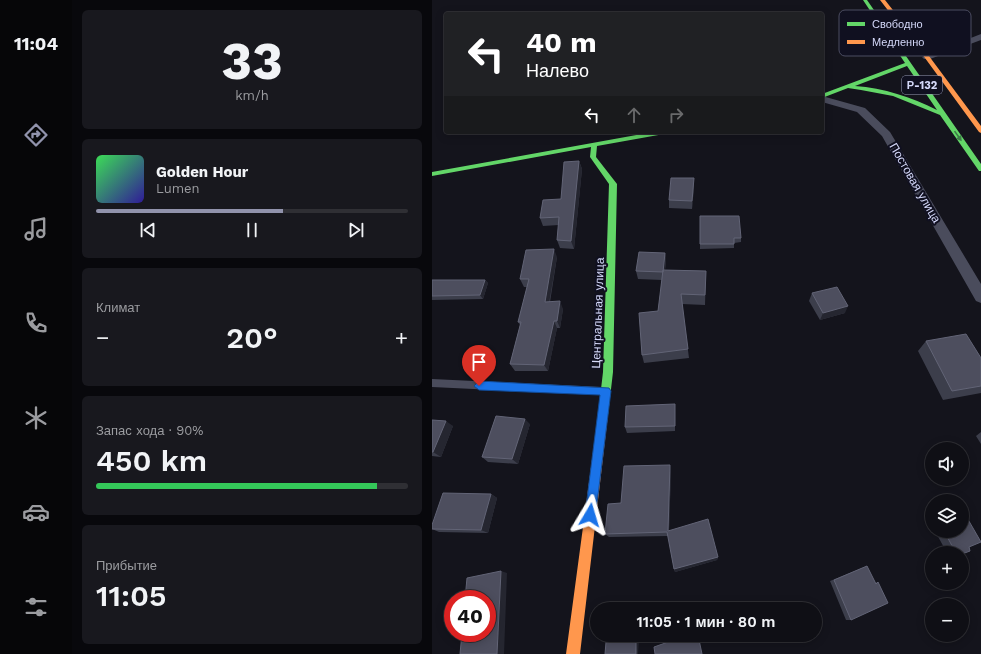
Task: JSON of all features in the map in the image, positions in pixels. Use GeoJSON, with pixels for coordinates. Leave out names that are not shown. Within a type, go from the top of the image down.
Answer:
{"type":"FeatureCollection","features":[{"type":"Feature","properties":{"kind":"main road","name":"Р-132"},"geometry":{"type":"LineString","coordinates":[[865,0],[872,10]]}},
{"type":"Feature","properties":{"kind":"main road","name":"Р-132"},"geometry":{"type":"LineString","coordinates":[[882,0],[890,10]]}},
{"type":"Feature","properties":{"kind":"main road","name":"Р-132"},"geometry":{"type":"LineString","coordinates":[[902,56],[981,169]]}},
{"type":"Feature","properties":{"kind":"main road","name":"Р-132"},"geometry":{"type":"LineString","coordinates":[[927,57],[981,131]]}},
{"type":"Feature","properties":{"kind":"main road"},"geometry":{"type":"LineString","coordinates":[[824,96],[927,57]]}},
{"type":"Feature","properties":{"kind":"main road"},"geometry":{"type":"LineString","coordinates":[[849,87],[871,88],[893,92],[909,97],[942,115]]}},
{"type":"Feature","properties":{"kind":"main road"},"geometry":{"type":"LineString","coordinates":[[432,174],[654,134]]}},
{"type":"Feature","properties":{"kind":"main road","name":"Центральная улица"},"geometry":{"type":"LineString","coordinates":[[573,654],[608,372],[613,184],[593,157],[594,146]]}},
{"type":"Feature","properties":{"kind":"street"},"geometry":{"type":"LineString","coordinates":[[971,41],[981,37]]}},
{"type":"Feature","properties":{"kind":"street","name":"Постовая улица"},"geometry":{"type":"LineString","coordinates":[[824,98],[861,110],[886,134],[981,297]]}},
{"type":"Feature","properties":{"kind":"lane"},"geometry":{"type":"LineString","coordinates":[[432,384],[606,391]]}},
{"type":"Feature","properties":{"kind":"building"},"geometry":{"type":"Polygon","coordinates":[[[579,161],[571,241],[557,240],[559,217],[540,218],[543,200],[561,199],[564,162],[579,161]]]}},
{"type":"Feature","properties":{"kind":"building"},"geometry":{"type":"Polygon","coordinates":[[[671,178],[694,178],[692,201],[669,200],[671,178]]]}},
{"type":"Feature","properties":{"kind":"building"},"geometry":{"type":"Polygon","coordinates":[[[700,216],[739,216],[741,238],[734,238],[734,244],[700,244],[700,216]]]}},
{"type":"Feature","properties":{"kind":"building"},"geometry":{"type":"Polygon","coordinates":[[[554,249],[545,302],[560,301],[557,321],[554,321],[544,365],[510,364],[521,322],[518,322],[529,279],[520,279],[526,250],[554,249]]]}},
{"type":"Feature","properties":{"kind":"building"},"geometry":{"type":"Polygon","coordinates":[[[639,252],[665,253],[663,272],[636,271],[639,252]]]}},
{"type":"Feature","properties":{"kind":"building"},"geometry":{"type":"Polygon","coordinates":[[[663,270],[706,271],[705,295],[681,294],[688,349],[642,355],[639,313],[658,311],[663,270]]]}},
{"type":"Feature","properties":{"kind":"building"},"geometry":{"type":"Polygon","coordinates":[[[432,280],[485,280],[480,295],[432,296],[432,280]]]}},
{"type":"Feature","properties":{"kind":"building"},"geometry":{"type":"Polygon","coordinates":[[[837,287],[848,306],[823,313],[812,293],[837,287]]]}},
{"type":"Feature","properties":{"kind":"building"},"geometry":{"type":"Polygon","coordinates":[[[966,334],[981,358],[981,386],[952,391],[926,341],[966,334]]]}},
{"type":"Feature","properties":{"kind":"building"},"geometry":{"type":"Polygon","coordinates":[[[675,404],[675,426],[625,427],[626,406],[675,404]]]}},
{"type":"Feature","properties":{"kind":"building"},"geometry":{"type":"Polygon","coordinates":[[[496,416],[525,419],[512,459],[482,457],[496,416]]]}},
{"type":"Feature","properties":{"kind":"building"},"geometry":{"type":"Polygon","coordinates":[[[432,420],[446,421],[433,452],[432,452],[432,420]]]}},
{"type":"Feature","properties":{"kind":"building"},"geometry":{"type":"Polygon","coordinates":[[[670,465],[668,531],[708,519],[718,557],[674,569],[667,532],[605,534],[608,504],[621,503],[624,466],[670,465]]]}},
{"type":"Feature","properties":{"kind":"building"},"geometry":{"type":"Polygon","coordinates":[[[443,493],[491,494],[481,530],[432,529],[443,493]]]}},
{"type":"Feature","properties":{"kind":"building"},"geometry":{"type":"Polygon","coordinates":[[[969,521],[981,542],[969,547],[952,546],[948,538],[969,538],[969,521]]]}},
{"type":"Feature","properties":{"kind":"building"},"geometry":{"type":"Polygon","coordinates":[[[867,566],[876,584],[878,582],[888,603],[851,620],[834,580],[867,566]]]}},
{"type":"Feature","properties":{"kind":"building"},"geometry":{"type":"Polygon","coordinates":[[[501,571],[497,654],[460,654],[461,642],[496,642],[496,590],[466,590],[467,578],[501,571]]]}},
{"type":"Feature","properties":{"kind":"building"},"geometry":{"type":"Polygon","coordinates":[[[606,642],[636,642],[636,654],[605,654],[606,642]]]}},
{"type":"Feature","properties":{"kind":"building"},"geometry":{"type":"Polygon","coordinates":[[[668,642],[699,642],[702,654],[655,654],[654,647],[668,642]]]}},
{"type":"Feature","properties":{"kind":"traffic: fast"},"geometry":{"type":"LineString","coordinates":[[865,0],[872,10]]}},
{"type":"Feature","properties":{"kind":"traffic: fast"},"geometry":{"type":"LineString","coordinates":[[903,56],[981,169]]}},
{"type":"Feature","properties":{"kind":"traffic: fast"},"geometry":{"type":"LineString","coordinates":[[824,95],[907,64]]}},
{"type":"Feature","properties":{"kind":"traffic: fast"},"geometry":{"type":"LineString","coordinates":[[849,87],[895,95],[939,113]]}},
{"type":"Feature","properties":{"kind":"traffic: fast"},"geometry":{"type":"LineString","coordinates":[[432,174],[653,134]]}},
{"type":"Feature","properties":{"kind":"traffic: fast"},"geometry":{"type":"LineString","coordinates":[[594,146],[593,157],[613,184],[608,372],[603,415]]}},
{"type":"Feature","properties":{"kind":"traffic: slow"},"geometry":{"type":"LineString","coordinates":[[882,0],[890,10]]}},
{"type":"Feature","properties":{"kind":"traffic: slow"},"geometry":{"type":"LineString","coordinates":[[926,56],[981,131]]}},
{"type":"Feature","properties":{"kind":"traffic: slow"},"geometry":{"type":"LineString","coordinates":[[573,654],[603,415]]}},
{"type":"Feature","properties":{"kind":"route"},"geometry":{"type":"LineString","coordinates":[[479,386],[606,391],[590,515]]}}]}
